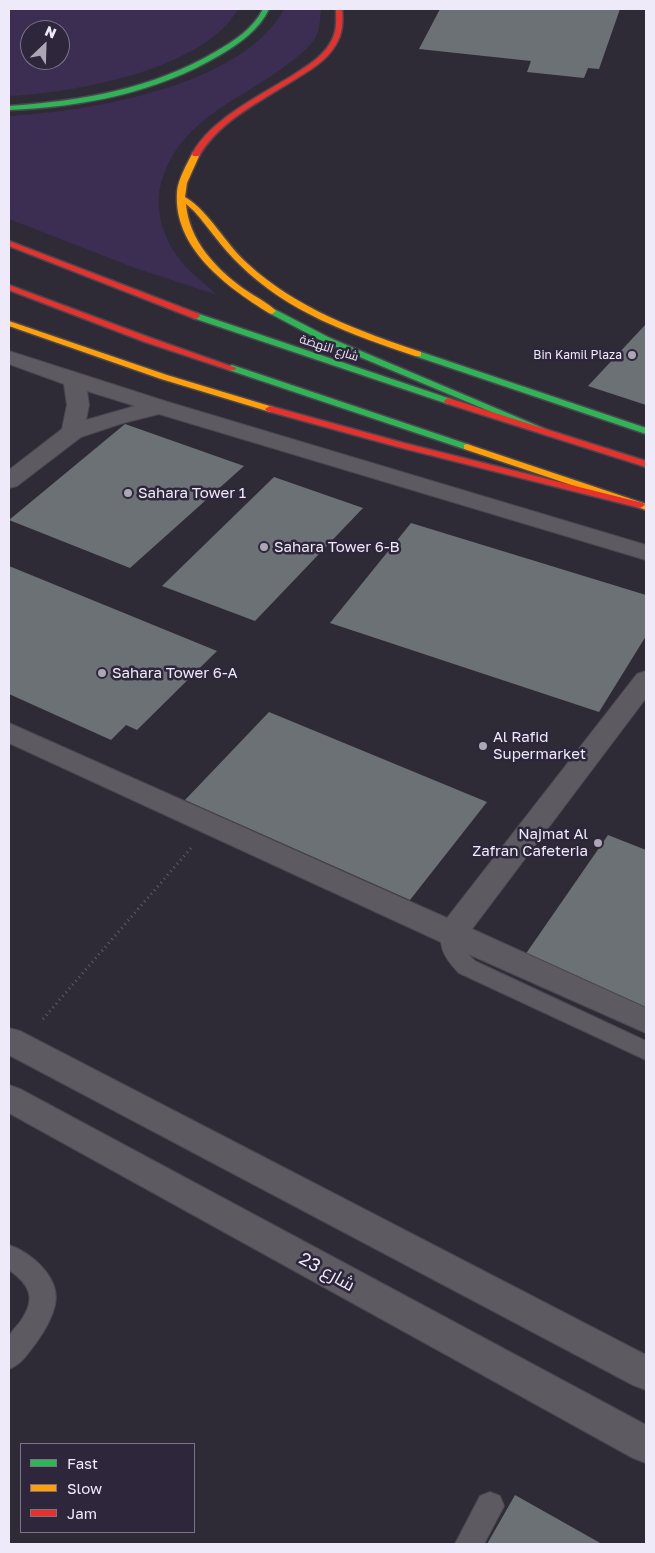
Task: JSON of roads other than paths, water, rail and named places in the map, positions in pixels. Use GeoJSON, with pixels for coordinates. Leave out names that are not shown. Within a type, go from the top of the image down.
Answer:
{"type":"FeatureCollection","features":[{"type":"Feature","properties":{"kind":"main road"},"geometry":{"type":"LineString","coordinates":[[9,108],[88,99],[124,91],[165,78],[213,57],[234,43],[264,14],[266,9]]}},
{"type":"Feature","properties":{"kind":"main road"},"geometry":{"type":"LineString","coordinates":[[339,9],[341,23],[338,36],[331,49],[320,61],[230,119],[213,133],[198,150],[184,181],[182,198],[181,209],[190,237],[199,252],[231,286],[253,301],[308,331],[552,434]]}},
{"type":"Feature","properties":{"kind":"main road"},"geometry":{"type":"LineString","coordinates":[[182,198],[203,213],[214,231],[255,276],[309,311],[343,328],[381,342],[646,431]]}},
{"type":"Feature","properties":{"kind":"main road","name":"شارع النهضة"},"geometry":{"type":"LineString","coordinates":[[9,243],[79,273],[316,358],[646,464]]}},
{"type":"Feature","properties":{"kind":"main road"},"geometry":{"type":"LineString","coordinates":[[9,287],[148,340],[643,506]]}},
{"type":"Feature","properties":{"kind":"main road"},"geometry":{"type":"LineString","coordinates":[[9,323],[65,344],[240,400],[434,454],[643,506]]}},
{"type":"Feature","properties":{"kind":"street"},"geometry":{"type":"LineString","coordinates":[[9,357],[160,407],[646,552]]}},
{"type":"Feature","properties":{"kind":"street"},"geometry":{"type":"LineString","coordinates":[[73,432],[78,405],[74,380]]}},
{"type":"Feature","properties":{"kind":"street"},"geometry":{"type":"LineString","coordinates":[[9,481],[73,432],[115,418],[160,407]]}},
{"type":"Feature","properties":{"kind":"street"},"geometry":{"type":"LineString","coordinates":[[452,934],[646,680]]}},
{"type":"Feature","properties":{"kind":"street"},"geometry":{"type":"LineString","coordinates":[[9,732],[646,1021]]}},
{"type":"Feature","properties":{"kind":"street"},"geometry":{"type":"LineString","coordinates":[[14,1043],[646,1373]]}},
{"type":"Feature","properties":{"kind":"street","name":"شارع 23"},"geometry":{"type":"LineString","coordinates":[[9,1098],[646,1445]]}},
{"type":"Feature","properties":{"kind":"lane"},"geometry":{"type":"LineString","coordinates":[[452,934],[453,952],[467,967],[646,1051]]}},
{"type":"Feature","properties":{"kind":"lane"},"geometry":{"type":"LineString","coordinates":[[9,1256],[31,1270],[39,1280],[43,1293],[43,1305],[38,1318],[9,1357]]}},
{"type":"Feature","properties":{"kind":"lane"},"geometry":{"type":"LineString","coordinates":[[469,1544],[490,1506]]}},
{"type":"Feature","properties":{"kind":"place","name":"Bin Kamil Plaza"},"geometry":{"type":"Point","coordinates":[632,355]}},
{"type":"Feature","properties":{"kind":"place","name":"Sahara Tower 1"},"geometry":{"type":"Point","coordinates":[128,493]}},
{"type":"Feature","properties":{"kind":"place","name":"Sahara Tower 6-B"},"geometry":{"type":"Point","coordinates":[264,547]}},
{"type":"Feature","properties":{"kind":"place","name":"Sahara Tower 6-A"},"geometry":{"type":"Point","coordinates":[102,673]}},
{"type":"Feature","properties":{"kind":"place","name":"Al Rafid Supermarket"},"geometry":{"type":"Point","coordinates":[483,746]}},
{"type":"Feature","properties":{"kind":"place","name":"Najmat Al Zafran Cafeteria"},"geometry":{"type":"Point","coordinates":[598,843]}}]}
